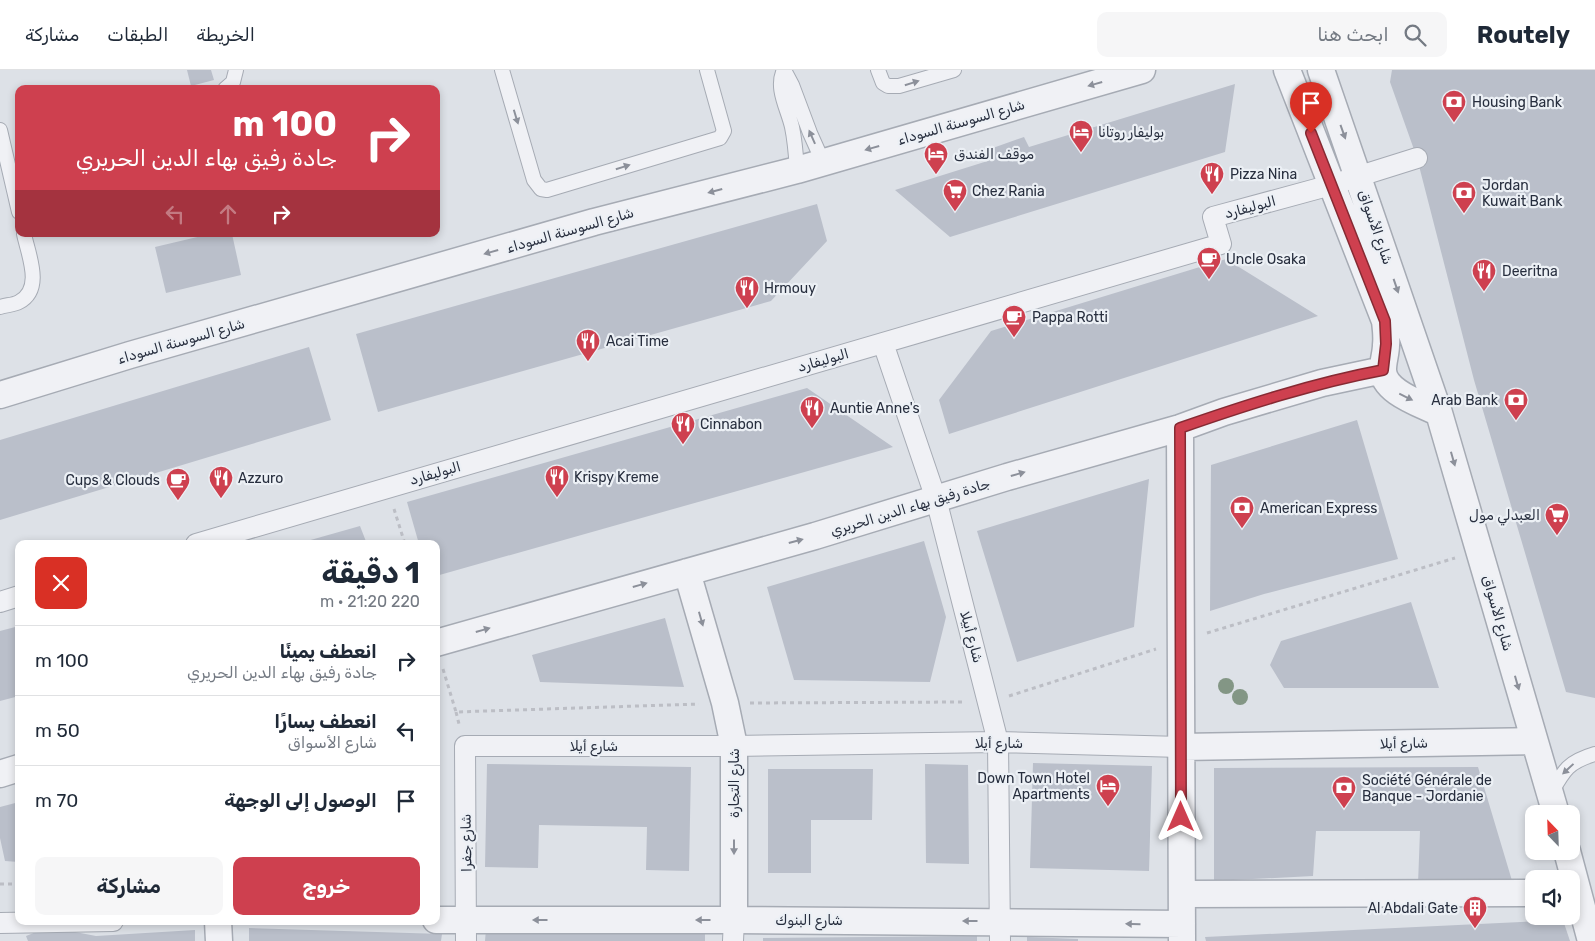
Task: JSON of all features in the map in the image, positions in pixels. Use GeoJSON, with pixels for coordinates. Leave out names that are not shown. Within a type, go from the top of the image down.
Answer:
{"type":"FeatureCollection","features":[{"type":"Feature","properties":{"kind":"street","name":"شارع السوسنة السوداء"},"geometry":{"type":"LineString","coordinates":[[0,395],[130,355],[575,228],[797,170],[1142,70]]}},
{"type":"Feature","properties":{"kind":"street","name":"شارع الأسواق"},"geometry":{"type":"LineString","coordinates":[[1287,70],[1385,321],[1386,344],[1383,370]]}},
{"type":"Feature","properties":{"kind":"street","name":"شارع الأسواق"},"geometry":{"type":"LineString","coordinates":[[1321,70],[1439,412],[1553,804]]}},
{"type":"Feature","properties":{"kind":"street","name":"البوليفارد"},"geometry":{"type":"LineString","coordinates":[[209,540],[1221,244],[1213,217],[1359,177],[1417,158]]}},
{"type":"Feature","properties":{"kind":"street","name":"شارع أبيلا"},"geometry":{"type":"LineString","coordinates":[[883,343],[936,499],[998,742],[1000,931]]}},
{"type":"Feature","properties":{"kind":"street"},"geometry":{"type":"LineString","coordinates":[[1383,370],[1384,378],[1398,393],[1439,412]]}},
{"type":"Feature","properties":{"kind":"street","name":"جادة رفيق بهاء الدين الحريري"},"geometry":{"type":"LineString","coordinates":[[440,654],[687,572],[1180,428],[1224,412],[1322,383],[1383,370]]}},
{"type":"Feature","properties":{"kind":"street"},"geometry":{"type":"LineString","coordinates":[[1180,428],[1182,932]]}},
{"type":"Feature","properties":{"kind":"street","name":"شارع التجارة"},"geometry":{"type":"LineString","coordinates":[[687,572],[725,703],[734,746],[733,930]]}},
{"type":"Feature","properties":{"kind":"street"},"geometry":{"type":"LineString","coordinates":[[0,602],[15,597]]}},
{"type":"Feature","properties":{"kind":"street","name":"شارع أيلا"},"geometry":{"type":"LineString","coordinates":[[465,746],[734,746],[998,742],[1181,747],[1534,740]]}},
{"type":"Feature","properties":{"kind":"street","name":"شارع جفرا"},"geometry":{"type":"LineString","coordinates":[[465,746],[466,930]]}},
{"type":"Feature","properties":{"kind":"street"},"geometry":{"type":"LineString","coordinates":[[0,774],[15,769]]}},
{"type":"Feature","properties":{"kind":"street"},"geometry":{"type":"LineString","coordinates":[[1182,894],[1525,893]]}},
{"type":"Feature","properties":{"kind":"street"},"geometry":{"type":"LineString","coordinates":[[1580,904],[1591,927]]}},
{"type":"Feature","properties":{"kind":"street","name":"شارع البنوك"},"geometry":{"type":"LineString","coordinates":[[440,921],[466,930],[1000,931],[1156,925],[1182,932]]}},
{"type":"Feature","properties":{"kind":"street"},"geometry":{"type":"LineString","coordinates":[[0,923],[15,923]]}},
{"type":"Feature","properties":{"kind":"street"},"geometry":{"type":"LineString","coordinates":[[218,925],[219,941]]}},
{"type":"Feature","properties":{"kind":"lane"},"geometry":{"type":"LineString","coordinates":[[230,85],[233,82],[236,70]]}},
{"type":"Feature","properties":{"kind":"lane"},"geometry":{"type":"LineString","coordinates":[[502,70],[534,180],[541,189],[547,190],[720,138],[723,135],[723,127],[706,70]]}},
{"type":"Feature","properties":{"kind":"lane"},"geometry":{"type":"LineString","coordinates":[[784,70],[792,85],[823,162]]}},
{"type":"Feature","properties":{"kind":"lane"},"geometry":{"type":"LineString","coordinates":[[784,70],[781,75],[780,86],[792,127],[797,170]]}},
{"type":"Feature","properties":{"kind":"lane"},"geometry":{"type":"LineString","coordinates":[[878,70],[884,83],[894,87],[954,70]]}},
{"type":"Feature","properties":{"kind":"lane"},"geometry":{"type":"LineString","coordinates":[[0,130],[15,195]]}},
{"type":"Feature","properties":{"kind":"lane"},"geometry":{"type":"LineString","coordinates":[[0,306],[19,302],[29,293],[34,280],[25,237]]}},
{"type":"Feature","properties":{"kind":"lane"},"geometry":{"type":"LineString","coordinates":[[1553,804],[1560,776],[1569,765],[1595,754]]}},
{"type":"Feature","properties":{"kind":"path"},"geometry":{"type":"LineString","coordinates":[[388,487],[404,540]]}},
{"type":"Feature","properties":{"kind":"path"},"geometry":{"type":"LineString","coordinates":[[440,657],[456,712],[725,703],[989,702],[1480,550]]}},
{"type":"Feature","properties":{"kind":"path"},"geometry":{"type":"LineString","coordinates":[[0,884],[15,884]]}},
{"type":"Feature","properties":{"kind":"building"},"geometry":{"type":"Polygon","coordinates":[[[187,70],[211,70],[214,80],[191,85],[187,70]]]}},
{"type":"Feature","properties":{"kind":"building","name":"العبدلي مول"},"geometry":{"type":"Polygon","coordinates":[[[1392,70],[1595,70],[1595,698],[1566,692],[1474,380],[1417,158],[1390,82],[1392,70]]]}},
{"type":"Feature","properties":{"kind":"building"},"geometry":{"type":"Polygon","coordinates":[[[1235,84],[1225,152],[950,237],[895,190],[994,159],[990,149],[1024,137],[1029,147],[1235,84]]]}},
{"type":"Feature","properties":{"kind":"building"},"geometry":{"type":"Polygon","coordinates":[[[817,204],[827,241],[771,301],[378,412],[356,334],[817,204]]]}},
{"type":"Feature","properties":{"kind":"building"},"geometry":{"type":"Polygon","coordinates":[[[197,237],[233,237],[241,275],[166,293],[155,247],[197,237]]]}},
{"type":"Feature","properties":{"kind":"building"},"geometry":{"type":"Polygon","coordinates":[[[1226,259],[1318,316],[949,434],[939,400],[991,331],[1226,259]]]}},
{"type":"Feature","properties":{"kind":"building"},"geometry":{"type":"Polygon","coordinates":[[[309,347],[331,420],[0,520],[0,440],[309,347]]]}},
{"type":"Feature","properties":{"kind":"building"},"geometry":{"type":"Polygon","coordinates":[[[807,388],[893,447],[440,575],[440,540],[418,540],[407,502],[807,388]]]}},
{"type":"Feature","properties":{"kind":"building"},"geometry":{"type":"Polygon","coordinates":[[[1357,420],[1398,559],[1264,594],[1210,611],[1211,465],[1357,420]]]}},
{"type":"Feature","properties":{"kind":"building"},"geometry":{"type":"Polygon","coordinates":[[[1149,479],[1134,627],[1017,662],[977,531],[1149,479]]]}},
{"type":"Feature","properties":{"kind":"building"},"geometry":{"type":"Polygon","coordinates":[[[360,526],[365,540],[311,540],[360,526]]]}},
{"type":"Feature","properties":{"kind":"building"},"geometry":{"type":"Polygon","coordinates":[[[924,541],[946,617],[930,682],[794,680],[767,587],[924,541]]]}},
{"type":"Feature","properties":{"kind":"building"},"geometry":{"type":"Polygon","coordinates":[[[1411,602],[1439,688],[1284,688],[1270,665],[1281,641],[1411,602]]]}},
{"type":"Feature","properties":{"kind":"building"},"geometry":{"type":"Polygon","coordinates":[[[665,618],[684,687],[540,682],[532,655],[665,618]]]}},
{"type":"Feature","properties":{"kind":"building"},"geometry":{"type":"Polygon","coordinates":[[[15,627],[15,697],[0,701],[0,631],[15,627]]]}},
{"type":"Feature","properties":{"kind":"building"},"geometry":{"type":"Polygon","coordinates":[[[1033,763],[1152,766],[1149,871],[1030,868],[1033,763]]]}},
{"type":"Feature","properties":{"kind":"building"},"geometry":{"type":"Polygon","coordinates":[[[487,764],[691,767],[689,871],[646,870],[647,827],[539,825],[538,868],[485,867],[487,764]]]}},
{"type":"Feature","properties":{"kind":"building"},"geometry":{"type":"Polygon","coordinates":[[[925,764],[968,765],[969,864],[926,863],[925,764]]]}},
{"type":"Feature","properties":{"kind":"building"},"geometry":{"type":"Polygon","coordinates":[[[1478,767],[1513,884],[1418,884],[1420,831],[1316,831],[1313,876],[1214,881],[1214,768],[1478,767]]]}},
{"type":"Feature","properties":{"kind":"building"},"geometry":{"type":"Polygon","coordinates":[[[768,769],[873,769],[872,820],[811,820],[811,873],[768,873],[768,769]]]}},
{"type":"Feature","properties":{"kind":"building"},"geometry":{"type":"Polygon","coordinates":[[[15,803],[15,862],[5,861],[0,838],[0,807],[15,803]]]}},
{"type":"Feature","properties":{"kind":"building","name":"Al Abdali Gate"},"geometry":{"type":"Polygon","coordinates":[[[1525,922],[1525,925],[1565,925],[1570,941],[1206,941],[1205,937],[1525,922]]]}},
{"type":"Feature","properties":{"kind":"building"},"geometry":{"type":"Polygon","coordinates":[[[49,927],[96,936],[195,930],[195,941],[28,941],[26,936],[49,927]]]}},
{"type":"Feature","properties":{"kind":"building"},"geometry":{"type":"Polygon","coordinates":[[[249,928],[442,934],[441,941],[249,941],[249,928]]]}},
{"type":"Feature","properties":{"kind":"building"},"geometry":{"type":"Polygon","coordinates":[[[486,929],[705,932],[705,941],[485,941],[486,929]]]}},
{"type":"Feature","properties":{"kind":"building"},"geometry":{"type":"Polygon","coordinates":[[[977,936],[977,941],[763,941],[763,938],[977,936]]]}},
{"type":"Feature","properties":{"kind":"building"},"geometry":{"type":"Polygon","coordinates":[[[1027,937],[1078,939],[1078,941],[1027,941],[1027,937]]]}},
{"type":"Feature","properties":{"kind":"place","name":"Housing Bank"},"geometry":{"type":"Point","coordinates":[1454,123]}},
{"type":"Feature","properties":{"kind":"place","name":"بوليفار روتانا"},"geometry":{"type":"Point","coordinates":[1081,153]}},
{"type":"Feature","properties":{"kind":"place","name":"موقف الفندق"},"geometry":{"type":"Point","coordinates":[936,175]}},
{"type":"Feature","properties":{"kind":"place","name":"Pizza Nina"},"geometry":{"type":"Point","coordinates":[1212,195]}},
{"type":"Feature","properties":{"kind":"place","name":"Chez Rania"},"geometry":{"type":"Point","coordinates":[955,212]}},
{"type":"Feature","properties":{"kind":"place","name":"Jordan Kuwait Bank"},"geometry":{"type":"Point","coordinates":[1464,214]}},
{"type":"Feature","properties":{"kind":"place","name":"Uncle Osaka"},"geometry":{"type":"Point","coordinates":[1209,280]}},
{"type":"Feature","properties":{"kind":"place","name":"Deeritna"},"geometry":{"type":"Point","coordinates":[1484,292]}},
{"type":"Feature","properties":{"kind":"place","name":"Hrmouy"},"geometry":{"type":"Point","coordinates":[747,309]}},
{"type":"Feature","properties":{"kind":"place","name":"Pappa Rotti"},"geometry":{"type":"Point","coordinates":[1014,338]}},
{"type":"Feature","properties":{"kind":"place","name":"Acai Time"},"geometry":{"type":"Point","coordinates":[588,362]}},
{"type":"Feature","properties":{"kind":"place","name":"Arab Bank"},"geometry":{"type":"Point","coordinates":[1516,421]}},
{"type":"Feature","properties":{"kind":"place","name":"Auntie Anne's"},"geometry":{"type":"Point","coordinates":[812,429]}},
{"type":"Feature","properties":{"kind":"place","name":"Cinnabon"},"geometry":{"type":"Point","coordinates":[683,445]}},
{"type":"Feature","properties":{"kind":"place","name":"Krispy Kreme"},"geometry":{"type":"Point","coordinates":[557,498]}},
{"type":"Feature","properties":{"kind":"place","name":"Azzuro"},"geometry":{"type":"Point","coordinates":[221,499]}},
{"type":"Feature","properties":{"kind":"place","name":"Cups & Clouds"},"geometry":{"type":"Point","coordinates":[178,501]}},
{"type":"Feature","properties":{"kind":"place","name":"American Express"},"geometry":{"type":"Point","coordinates":[1242,529]}},
{"type":"Feature","properties":{"kind":"place","name":"العبدلي مول"},"geometry":{"type":"Point","coordinates":[1557,536]}},
{"type":"Feature","properties":{"kind":"place","name":"Down Town Hotel Apartments"},"geometry":{"type":"Point","coordinates":[1108,807]}},
{"type":"Feature","properties":{"kind":"place","name":"Société Générale de Banque - Jordanie"},"geometry":{"type":"Point","coordinates":[1344,809]}},
{"type":"Feature","properties":{"kind":"place","name":"Al Abdali Gate"},"geometry":{"type":"Point","coordinates":[1475,929]}},
{"type":"Feature","properties":{"kind":"route"},"geometry":{"type":"LineString","coordinates":[[1181,817],[1180,428],[1224,412],[1322,383],[1383,370],[1386,344],[1385,321],[1311,133]]}}]}
